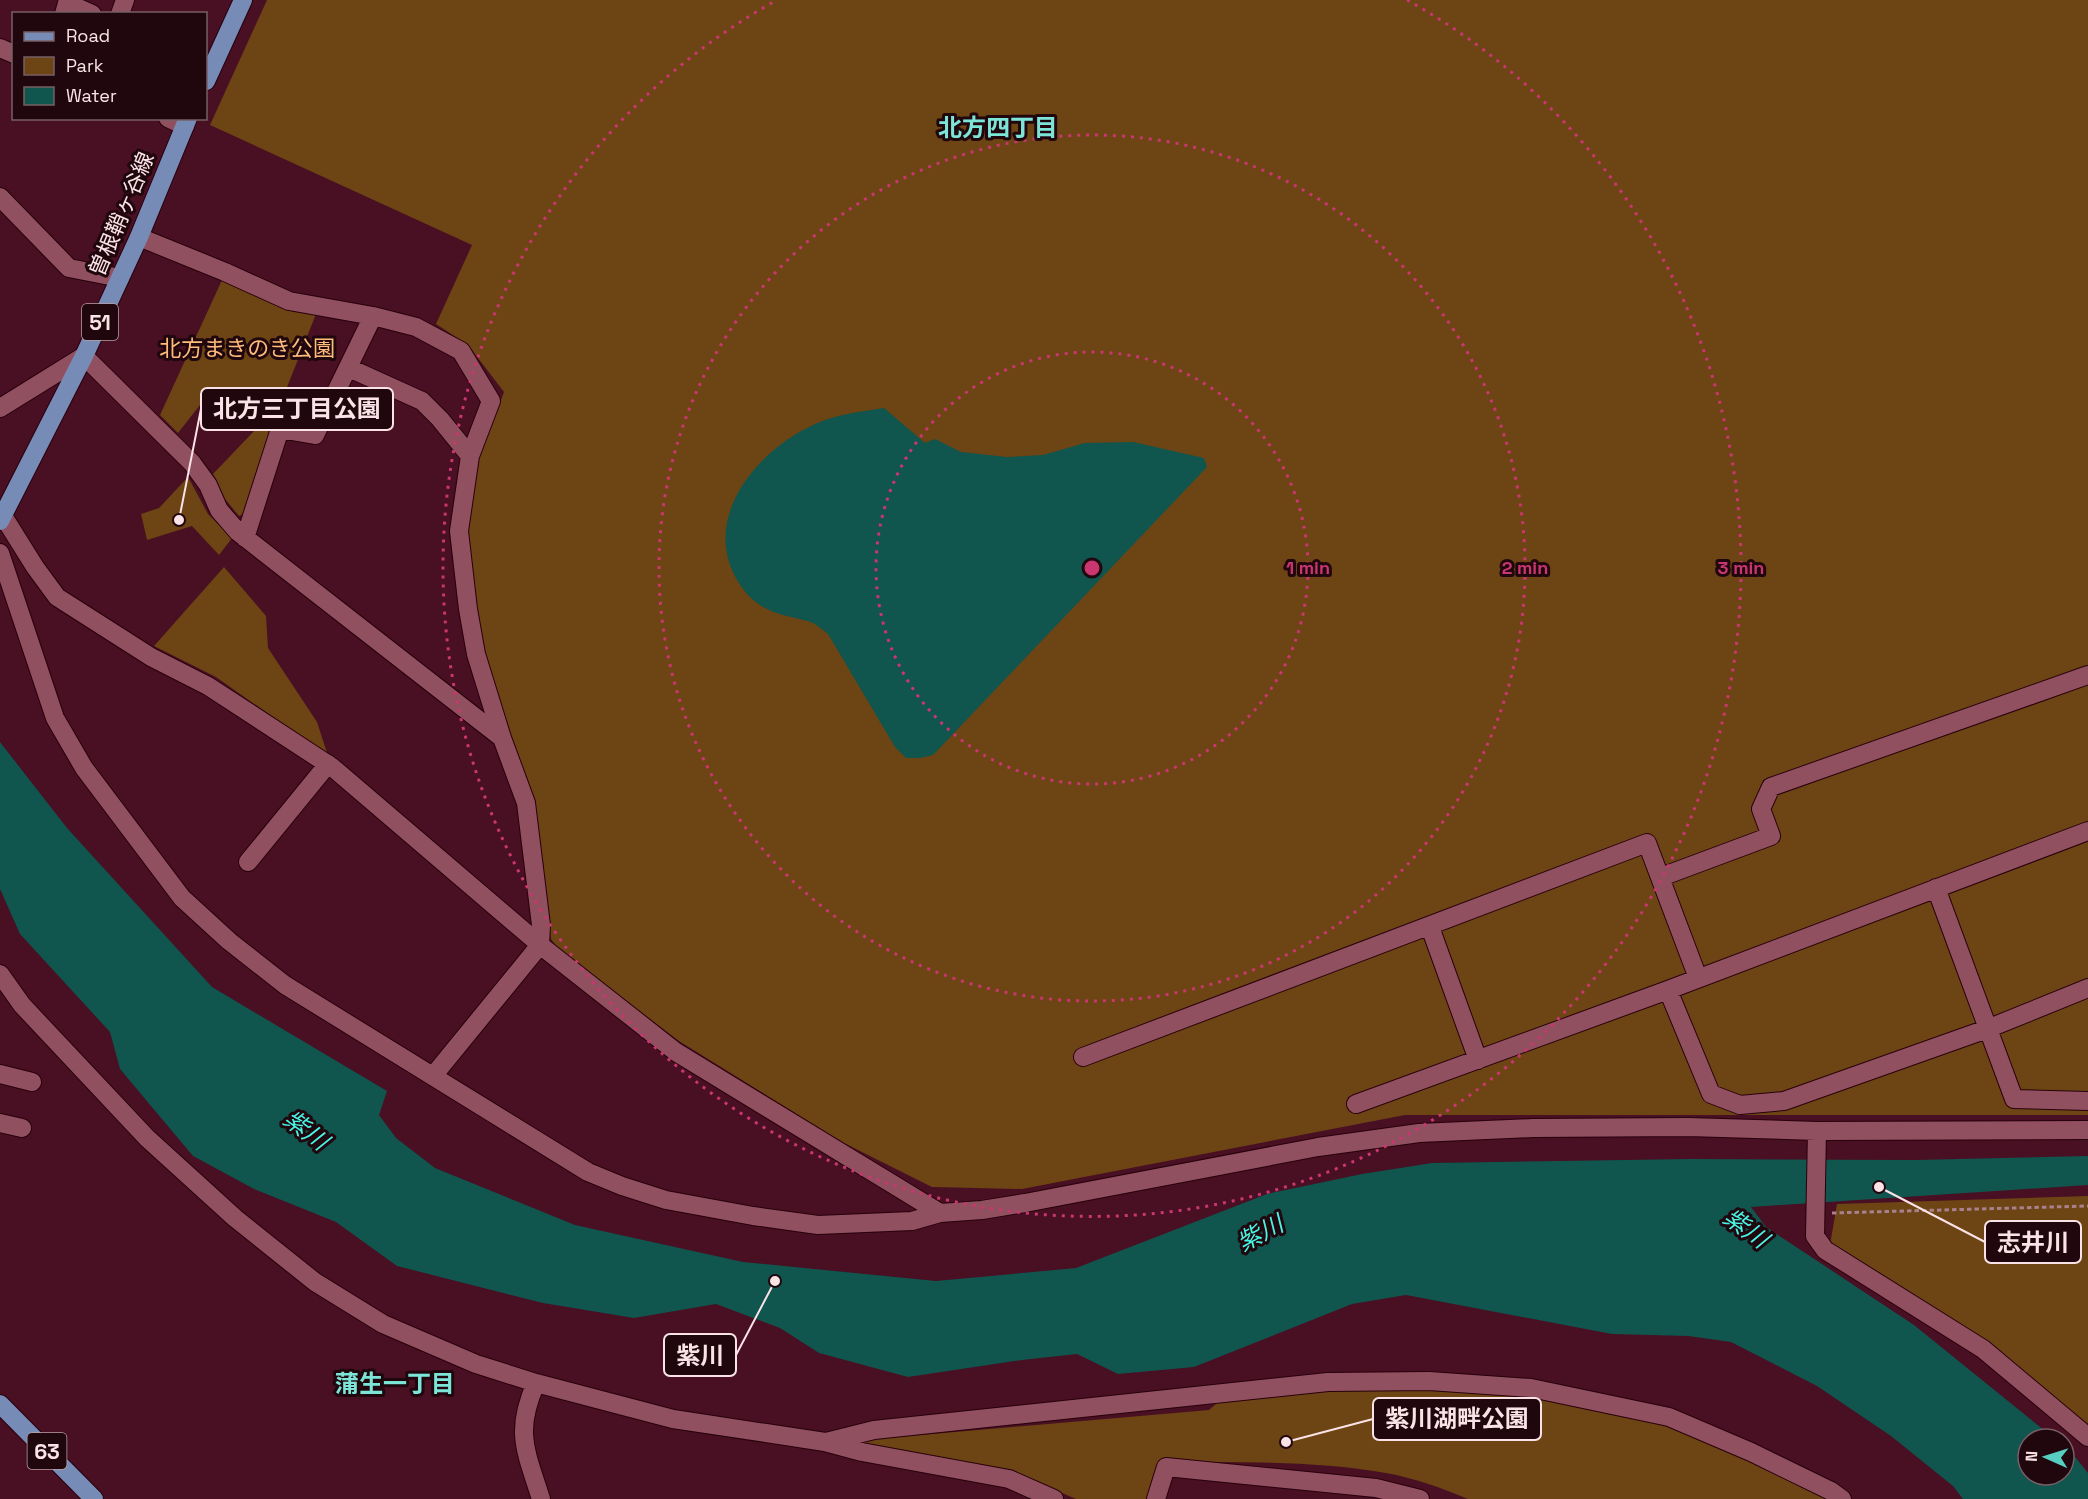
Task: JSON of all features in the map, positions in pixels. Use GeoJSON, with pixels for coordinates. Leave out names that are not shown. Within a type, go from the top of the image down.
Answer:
{"type":"FeatureCollection","features":[{"type":"Feature","properties":{"kind":"main road"},"geometry":{"type":"LineString","coordinates":[[207,79],[243,0]]}},
{"type":"Feature","properties":{"kind":"main road","name":"曽根鞘ヶ谷線"},"geometry":{"type":"LineString","coordinates":[[1,516],[84,356],[139,237],[181,121]]}},
{"type":"Feature","properties":{"kind":"main road","name":"63"},"geometry":{"type":"LineString","coordinates":[[0,1404],[94,1499]]}},
{"type":"Feature","properties":{"kind":"street"},"geometry":{"type":"LineString","coordinates":[[65,12],[67,3],[87,12]]}},
{"type":"Feature","properties":{"kind":"street"},"geometry":{"type":"LineString","coordinates":[[0,197],[69,267],[120,278]]}},
{"type":"Feature","properties":{"kind":"street"},"geometry":{"type":"LineString","coordinates":[[139,237],[289,301],[373,316],[416,327],[461,351],[491,401],[470,456],[459,531],[476,654],[502,738],[526,803],[541,925],[540,945],[433,1076]]}},
{"type":"Feature","properties":{"kind":"street"},"geometry":{"type":"LineString","coordinates":[[245,538],[280,429],[315,435],[373,316]]}},
{"type":"Feature","properties":{"kind":"street"},"geometry":{"type":"LineString","coordinates":[[0,408],[84,356],[192,463],[208,485],[219,510],[245,538],[502,738]]}},
{"type":"Feature","properties":{"kind":"street"},"geometry":{"type":"LineString","coordinates":[[349,368],[422,401],[470,456]]}},
{"type":"Feature","properties":{"kind":"street"},"geometry":{"type":"LineString","coordinates":[[1,516],[57,597],[150,657],[208,686],[328,764],[540,945],[676,1052],[940,1213]]}},
{"type":"Feature","properties":{"kind":"street"},"geometry":{"type":"LineString","coordinates":[[0,553],[55,718],[84,768],[182,898],[229,941],[285,985],[588,1172],[666,1200],[818,1225],[912,1221],[940,1213],[982,1210],[1025,1203],[1318,1147],[1419,1133],[1533,1128],[1688,1127],[1817,1131],[2088,1130]]}},
{"type":"Feature","properties":{"kind":"street"},"geometry":{"type":"LineString","coordinates":[[1661,877],[1771,836],[1761,809],[1771,787],[2088,675]]}},
{"type":"Feature","properties":{"kind":"street"},"geometry":{"type":"LineString","coordinates":[[248,862],[328,764]]}},
{"type":"Feature","properties":{"kind":"street"},"geometry":{"type":"LineString","coordinates":[[1356,1104],[1668,990],[2088,831]]}},
{"type":"Feature","properties":{"kind":"street"},"geometry":{"type":"LineString","coordinates":[[1083,1057],[1647,843],[1698,978]]}},
{"type":"Feature","properties":{"kind":"street"},"geometry":{"type":"LineString","coordinates":[[1936,888],[2014,1099],[2088,1101]]}},
{"type":"Feature","properties":{"kind":"street"},"geometry":{"type":"LineString","coordinates":[[1430,927],[1478,1060]]}},
{"type":"Feature","properties":{"kind":"street"},"geometry":{"type":"LineString","coordinates":[[0,974],[22,1005],[147,1138],[235,1218],[315,1282],[383,1324],[476,1364],[536,1383],[673,1419],[825,1442],[862,1452],[1008,1479],[1054,1499]]}},
{"type":"Feature","properties":{"kind":"street"},"geometry":{"type":"LineString","coordinates":[[1668,990],[1711,1094],[1740,1105],[1784,1101],[1987,1029],[2088,988]]}},
{"type":"Feature","properties":{"kind":"street"},"geometry":{"type":"LineString","coordinates":[[0,1074],[32,1082]]}},
{"type":"Feature","properties":{"kind":"street"},"geometry":{"type":"LineString","coordinates":[[0,1123],[22,1128]]}},
{"type":"Feature","properties":{"kind":"street"},"geometry":{"type":"LineString","coordinates":[[1817,1131],[1815,1236],[1825,1250],[1983,1349],[2088,1437]]}},
{"type":"Feature","properties":{"kind":"street"},"geometry":{"type":"LineString","coordinates":[[825,1442],[874,1430],[1328,1382],[1429,1381],[1531,1388],[1669,1417],[1751,1452],[1831,1491],[1842,1499]]}},
{"type":"Feature","properties":{"kind":"street"},"geometry":{"type":"LineString","coordinates":[[536,1383],[524,1418],[524,1443],[541,1499]]}},
{"type":"Feature","properties":{"kind":"street"},"geometry":{"type":"LineString","coordinates":[[1156,1499],[1166,1467],[1376,1488],[1420,1499]]}},
{"type":"Feature","properties":{"kind":"path"},"geometry":{"type":"LineString","coordinates":[[1817,1214],[2088,1206]]}},
{"type":"Feature","properties":{"kind":"green space"},"geometry":{"type":"Polygon","coordinates":[[[267,0],[2088,0],[2088,1115],[1405,1115],[1022,1189],[932,1187],[840,1141],[679,1041],[560,951],[551,939],[537,842],[510,736],[488,666],[476,614],[467,534],[474,472],[504,392],[468,345],[436,324],[472,245],[210,125],[267,0]]]}},
{"type":"Feature","properties":{"kind":"green space","name":"北方まきのき公園"},"geometry":{"type":"Polygon","coordinates":[[[222,280],[316,314],[274,420],[245,513],[239,516],[225,499],[213,474],[255,430],[211,391],[178,433],[160,415],[222,280]]]}},
{"type":"Feature","properties":{"kind":"green space"},"geometry":{"type":"Polygon","coordinates":[[[188,477],[208,514],[232,538],[219,555],[192,526],[147,540],[141,514],[159,508],[188,477]]]}},
{"type":"Feature","properties":{"kind":"green space"},"geometry":{"type":"Polygon","coordinates":[[[224,567],[266,616],[268,648],[317,722],[328,756],[216,677],[154,646],[224,567]]]}},
{"type":"Feature","properties":{"kind":"green space"},"geometry":{"type":"Polygon","coordinates":[[[2088,1196],[2088,1424],[1978,1336],[1830,1245],[1837,1204],[2088,1196]]]}},
{"type":"Feature","properties":{"kind":"green space"},"geometry":{"type":"Polygon","coordinates":[[[1335,1389],[1477,1392],[1570,1401],[1670,1426],[1749,1459],[1832,1499],[1468,1499],[1407,1478],[1358,1469],[1274,1463],[1162,1461],[1147,1499],[1076,1499],[1016,1473],[863,1445],[862,1440],[1209,1410],[1217,1403],[1335,1389]]]}},
{"type":"Feature","properties":{"kind":"water"},"geometry":{"type":"Polygon","coordinates":[[[884,408],[925,443],[935,439],[961,452],[1007,457],[1043,455],[1085,443],[1133,442],[1204,458],[1207,467],[933,755],[920,758],[906,758],[895,747],[828,634],[813,623],[767,609],[747,594],[732,570],[726,546],[727,521],[735,498],[749,476],[766,457],[787,440],[818,423],[845,415],[884,408]]]}},
{"type":"Feature","properties":{"kind":"water"},"geometry":{"type":"Polygon","coordinates":[[[0,742],[67,828],[212,987],[387,1091],[379,1115],[396,1138],[435,1168],[575,1225],[743,1262],[936,1281],[1076,1268],[1267,1194],[1362,1174],[1432,1163],[1692,1159],[1916,1160],[2088,1156],[2088,1185],[1751,1207],[1766,1227],[1914,1325],[2040,1427],[2016,1427],[2016,1487],[2076,1487],[2076,1458],[2088,1473],[2088,1499],[1963,1499],[1953,1486],[1891,1436],[1817,1386],[1731,1342],[1688,1336],[1612,1334],[1406,1295],[1352,1304],[1194,1367],[1118,1374],[1077,1354],[908,1377],[819,1353],[780,1328],[716,1304],[634,1318],[543,1303],[397,1266],[336,1222],[254,1189],[193,1156],[120,1069],[110,1032],[20,934],[0,889],[0,742]]]}},
{"type":"Feature","properties":{"kind":"place","name":"北方三丁目公園"},"geometry":{"type":"Point","coordinates":[179,520]}},
{"type":"Feature","properties":{"kind":"place","name":"志井川"},"geometry":{"type":"Point","coordinates":[1879,1187]}},
{"type":"Feature","properties":{"kind":"place","name":"紫川"},"geometry":{"type":"Point","coordinates":[775,1281]}},
{"type":"Feature","properties":{"kind":"place","name":"紫川湖畔公園"},"geometry":{"type":"Point","coordinates":[1286,1442]}},
{"type":"Feature","properties":{"kind":"district","name":"北方四丁目"},"geometry":{"type":"Point","coordinates":[998,127]}},
{"type":"Feature","properties":{"kind":"district","name":"蒲生一丁目"},"geometry":{"type":"Point","coordinates":[395,1383]}}]}
